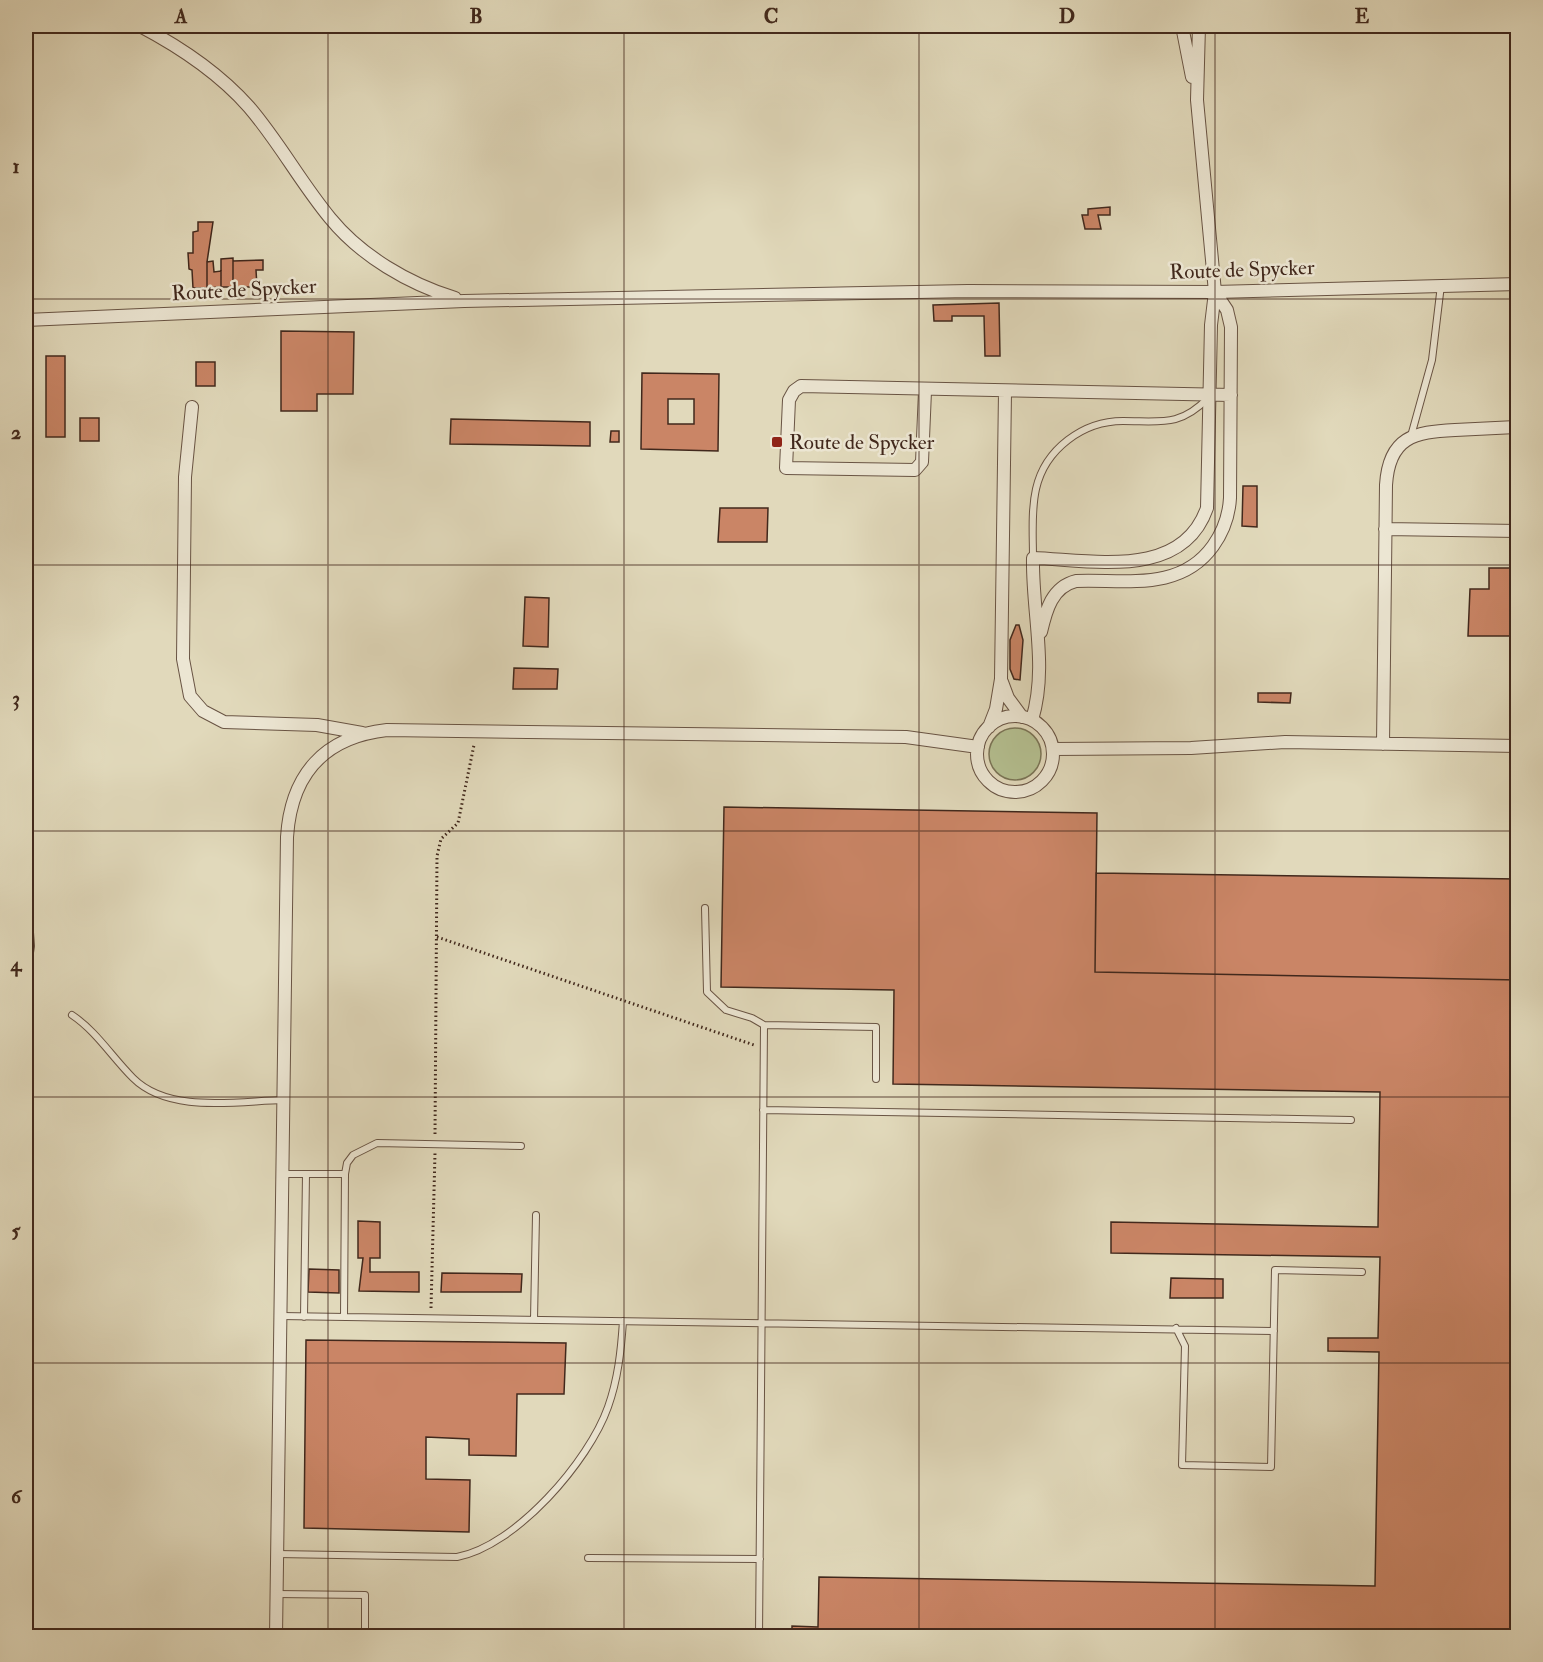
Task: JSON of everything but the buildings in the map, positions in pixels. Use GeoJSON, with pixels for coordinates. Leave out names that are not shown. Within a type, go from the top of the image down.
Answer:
{"type":"FeatureCollection","features":[{"type":"Feature","properties":{"kind":"street","name":"Route de Spycker"},"geometry":{"type":"LineString","coordinates":[[140,26],[191,56],[236,93],[273,137],[330,218],[351,240],[408,278],[464,301]]}},
{"type":"Feature","properties":{"kind":"street"},"geometry":{"type":"LineString","coordinates":[[1027,718],[1039,694],[1039,639],[1033,558],[1148,560],[1170,552],[1185,542],[1201,522],[1208,502],[1211,325],[1215,292],[1197,100],[1182,26]]}},
{"type":"Feature","properties":{"kind":"street"},"geometry":{"type":"LineString","coordinates":[[1197,100],[1199,26]]}},
{"type":"Feature","properties":{"kind":"street","name":"Route de Spycker"},"geometry":{"type":"LineString","coordinates":[[26,320],[464,301],[968,291],[1215,292],[1518,284]]}},
{"type":"Feature","properties":{"kind":"street"},"geometry":{"type":"LineString","coordinates":[[1039,639],[1048,606],[1065,585],[1076,581],[1161,580],[1189,569],[1211,549],[1223,528],[1229,505],[1231,322],[1215,292]]}},
{"type":"Feature","properties":{"kind":"street"},"geometry":{"type":"LineString","coordinates":[[925,391],[922,462],[915,470],[786,468],[788,406],[791,395],[797,388],[807,386],[886,386],[925,391],[1231,395]]}},
{"type":"Feature","properties":{"kind":"street"},"geometry":{"type":"LineString","coordinates":[[1001,679],[1008,698],[1027,718],[1045,730],[1053,749],[1051,765],[1043,779],[1030,788],[1014,791],[999,788],[986,777],[979,763],[978,747],[996,709],[1001,679],[1005,392]]}},
{"type":"Feature","properties":{"kind":"street"},"geometry":{"type":"LineString","coordinates":[[192,407],[186,468],[183,659],[190,696],[203,711],[224,722],[317,725],[364,734]]}},
{"type":"Feature","properties":{"kind":"street"},"geometry":{"type":"LineString","coordinates":[[1383,744],[1385,529],[1388,471],[1397,449],[1411,436],[1430,431],[1516,427]]}},
{"type":"Feature","properties":{"kind":"street"},"geometry":{"type":"LineString","coordinates":[[1385,529],[1518,531]]}},
{"type":"Feature","properties":{"kind":"street"},"geometry":{"type":"LineString","coordinates":[[989,727],[1002,718],[1027,718]]}},
{"type":"Feature","properties":{"kind":"street"},"geometry":{"type":"LineString","coordinates":[[276,1634],[287,849],[290,812],[300,782],[314,763],[340,743],[364,734],[387,730],[906,737],[978,747]]}},
{"type":"Feature","properties":{"kind":"street"},"geometry":{"type":"LineString","coordinates":[[1053,749],[1191,748],[1286,742],[1518,746]]}},
{"type":"Feature","properties":{"kind":"street"},"geometry":{"type":"LineString","coordinates":[[26,919],[28,946],[26,959]]}},
{"type":"Feature","properties":{"kind":"lane"},"geometry":{"type":"LineString","coordinates":[[1411,436],[1434,348],[1442,285]]}},
{"type":"Feature","properties":{"kind":"lane"},"geometry":{"type":"LineString","coordinates":[[1033,558],[1036,490],[1047,463],[1061,446],[1078,433],[1107,422],[1177,420],[1195,411],[1211,395]]}},
{"type":"Feature","properties":{"kind":"lane"},"geometry":{"type":"LineString","coordinates":[[705,908],[707,992],[726,1010],[755,1019],[764,1025],[876,1027],[876,1079]]}},
{"type":"Feature","properties":{"kind":"lane"},"geometry":{"type":"LineString","coordinates":[[72,1015],[88,1028],[134,1079],[159,1095],[186,1101],[283,1100]]}},
{"type":"Feature","properties":{"kind":"lane"},"geometry":{"type":"LineString","coordinates":[[759,1636],[764,1025]]}},
{"type":"Feature","properties":{"kind":"lane"},"geometry":{"type":"LineString","coordinates":[[763,1110],[1351,1120]]}},
{"type":"Feature","properties":{"kind":"lane"},"geometry":{"type":"LineString","coordinates":[[344,1317],[345,1174],[349,1159],[372,1144],[435,1143],[521,1146]]}},
{"type":"Feature","properties":{"kind":"lane"},"geometry":{"type":"LineString","coordinates":[[282,1174],[345,1174]]}},
{"type":"Feature","properties":{"kind":"lane"},"geometry":{"type":"LineString","coordinates":[[304,1317],[306,1174]]}},
{"type":"Feature","properties":{"kind":"lane"},"geometry":{"type":"LineString","coordinates":[[534,1320],[536,1215]]}},
{"type":"Feature","properties":{"kind":"lane"},"geometry":{"type":"LineString","coordinates":[[1176,1328],[1185,1346],[1182,1465],[1271,1467],[1275,1270],[1362,1272]]}},
{"type":"Feature","properties":{"kind":"lane"},"geometry":{"type":"LineString","coordinates":[[280,1317],[1274,1331]]}},
{"type":"Feature","properties":{"kind":"lane"},"geometry":{"type":"LineString","coordinates":[[277,1554],[457,1557],[473,1552],[514,1528],[535,1511],[583,1456],[600,1425],[617,1376],[623,1321]]}},
{"type":"Feature","properties":{"kind":"lane"},"geometry":{"type":"LineString","coordinates":[[588,1558],[760,1559]]}},
{"type":"Feature","properties":{"kind":"lane"},"geometry":{"type":"LineString","coordinates":[[276,1594],[365,1595],[365,1632],[276,1634]]}},
{"type":"Feature","properties":{"kind":"path"},"geometry":{"type":"LineString","coordinates":[[431,1319],[437,856],[441,839],[458,823],[477,731]]}},
{"type":"Feature","properties":{"kind":"path"},"geometry":{"type":"LineString","coordinates":[[437,937],[764,1049]]}},
{"type":"Feature","properties":{"kind":"green space"},"geometry":{"type":"Polygon","coordinates":[[[1010,728],[1020,728],[1034,735],[1041,754],[1034,773],[1020,780],[1010,780],[1000,776],[993,769],[989,759],[989,749],[993,739],[1000,732],[1010,728]]]}},
{"type":"Feature","properties":{"kind":"place","name":"Route de Spycker"},"geometry":{"type":"Point","coordinates":[777,442]}}]}
